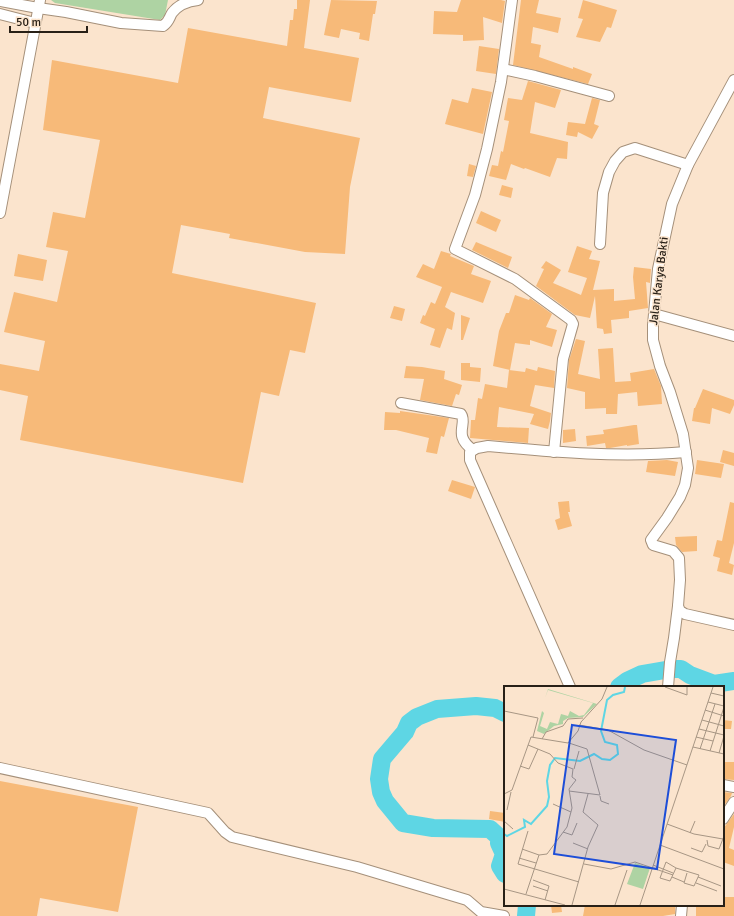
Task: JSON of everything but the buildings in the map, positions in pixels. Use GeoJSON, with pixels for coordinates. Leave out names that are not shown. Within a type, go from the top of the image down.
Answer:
{"type":"FeatureCollection","features":[{"type":"Feature","properties":{"kind":"street"},"geometry":{"type":"LineString","coordinates":[[0,1],[39,4],[66,12],[121,23],[163,26],[169,21],[171,14],[176,9],[182,5],[198,0]]}},
{"type":"Feature","properties":{"kind":"street"},"geometry":{"type":"LineString","coordinates":[[512,0],[501,82],[481,174],[455,249],[515,279],[571,320],[573,324],[563,359],[554,452]]}},
{"type":"Feature","properties":{"kind":"street"},"geometry":{"type":"LineString","coordinates":[[0,213],[4,171],[39,4]]}},
{"type":"Feature","properties":{"kind":"street"},"geometry":{"type":"LineString","coordinates":[[0,14],[35,23]]}},
{"type":"Feature","properties":{"kind":"street"},"geometry":{"type":"LineString","coordinates":[[503,69],[609,96]]}},
{"type":"Feature","properties":{"kind":"street","name":"Jalan Karya Bakti"},"geometry":{"type":"LineString","coordinates":[[678,606],[680,575],[679,558],[673,551],[653,545],[651,540],[667,518],[685,485],[688,468],[683,434],[660,366],[653,340],[658,269],[672,204],[688,165],[734,80]]}},
{"type":"Feature","properties":{"kind":"street"},"geometry":{"type":"LineString","coordinates":[[600,244],[603,193],[609,172],[615,160],[623,152],[635,148],[688,165]]}},
{"type":"Feature","properties":{"kind":"street"},"geometry":{"type":"LineString","coordinates":[[654,314],[734,336]]}},
{"type":"Feature","properties":{"kind":"street"},"geometry":{"type":"LineString","coordinates":[[401,403],[461,414],[463,418],[462,438],[466,445],[473,450]]}},
{"type":"Feature","properties":{"kind":"street"},"geometry":{"type":"LineString","coordinates":[[570,686],[470,460],[470,452],[488,446],[554,452],[612,454],[663,454],[686,452]]}},
{"type":"Feature","properties":{"kind":"street"},"geometry":{"type":"LineString","coordinates":[[678,606],[680,611],[685,614],[734,624]]}},
{"type":"Feature","properties":{"kind":"street"},"geometry":{"type":"LineString","coordinates":[[668,684],[678,606]]}},
{"type":"Feature","properties":{"kind":"street"},"geometry":{"type":"LineString","coordinates":[[0,768],[208,813],[225,832],[232,837],[357,867],[466,900],[481,912],[504,916]]}},
{"type":"Feature","properties":{"kind":"street"},"geometry":{"type":"LineString","coordinates":[[724,785],[734,786]]}},
{"type":"Feature","properties":{"kind":"street"},"geometry":{"type":"LineString","coordinates":[[724,817],[734,802]]}},
{"type":"Feature","properties":{"kind":"street"},"geometry":{"type":"LineString","coordinates":[[681,916],[682,906]]}},
{"type":"Feature","properties":{"kind":"green space"},"geometry":{"type":"Polygon","coordinates":[[[51,0],[168,0],[165,15],[160,20],[55,3],[51,0]]]}},
{"type":"Feature","properties":{"kind":"waterway"},"geometry":{"type":"LineString","coordinates":[[620,686],[642,674],[671,669],[681,669],[690,675],[714,684],[734,681]]}},
{"type":"Feature","properties":{"kind":"waterway"},"geometry":{"type":"LineString","coordinates":[[504,712],[495,708],[476,706],[437,709],[417,717],[409,723],[405,732],[382,759],[379,779],[381,792],[385,801],[403,823],[433,828],[490,829],[501,839],[499,843],[504,854]]}},
{"type":"Feature","properties":{"kind":"waterway"},"geometry":{"type":"LineString","coordinates":[[504,854],[500,866],[504,872]]}},
{"type":"Feature","properties":{"kind":"waterway"},"geometry":{"type":"LineString","coordinates":[[526,916],[527,906]]}}]}
